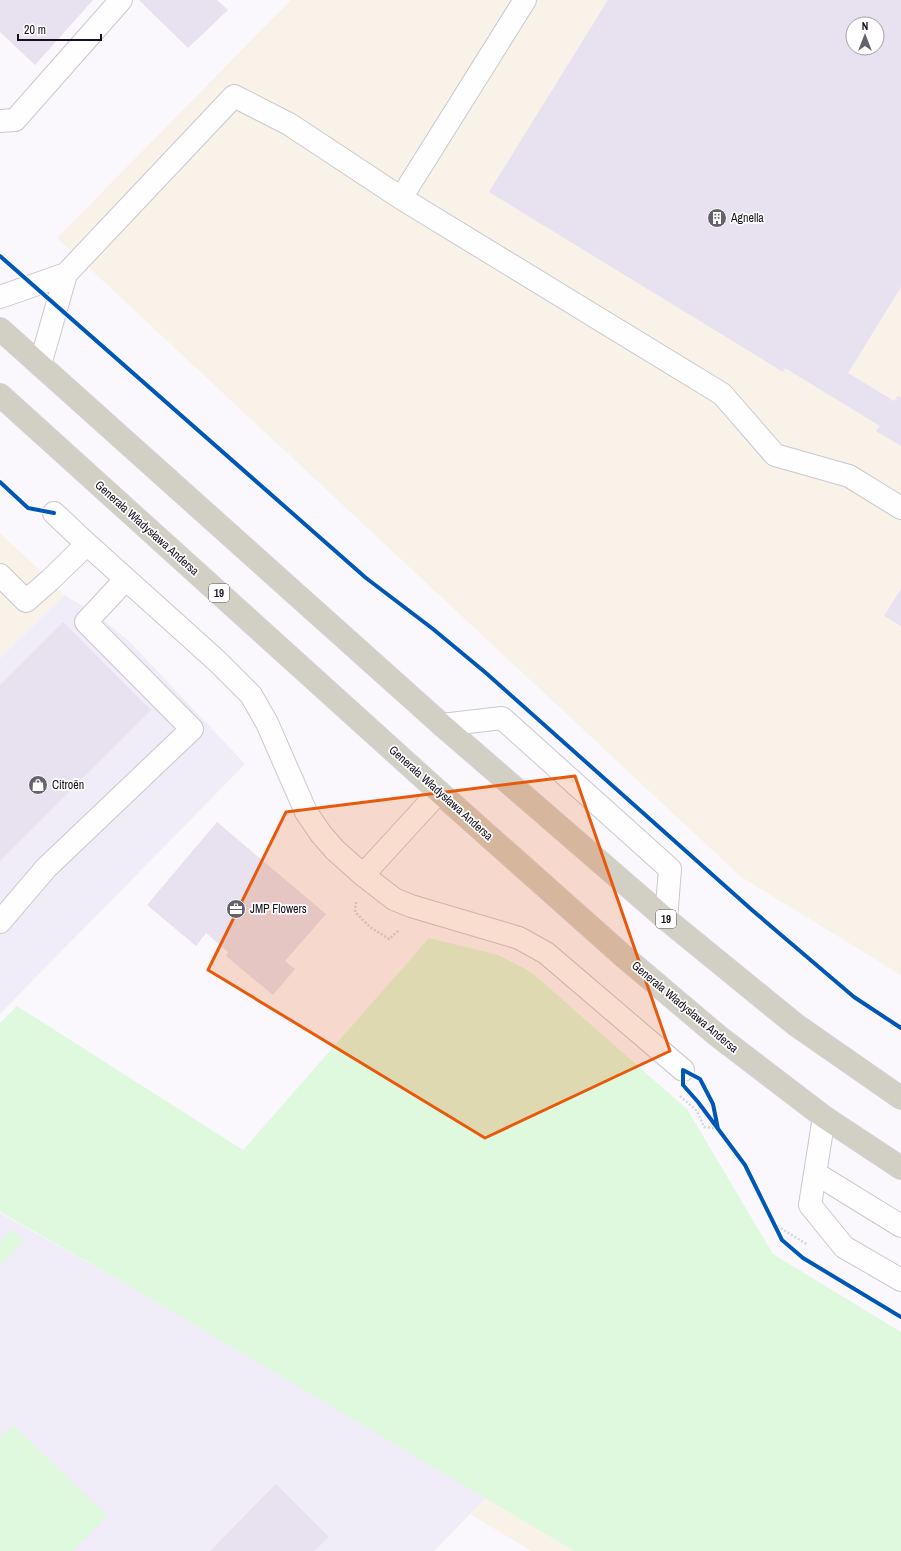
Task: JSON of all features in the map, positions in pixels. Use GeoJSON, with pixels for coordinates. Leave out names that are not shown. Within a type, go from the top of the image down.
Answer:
{"type":"FeatureCollection","features":[{"type":"Feature","properties":{"kind":"highway","name":"19"},"geometry":{"type":"LineString","coordinates":[[0,329],[442,725],[666,919],[796,1025],[901,1098]]}},
{"type":"Feature","properties":{"kind":"highway","name":"Generała Władysława Andersa"},"geometry":{"type":"LineString","coordinates":[[0,395],[439,792],[621,954],[718,1036],[824,1117],[901,1168]]}},
{"type":"Feature","properties":{"kind":"lane"},"geometry":{"type":"LineString","coordinates":[[0,122],[15,120],[121,0]]}},
{"type":"Feature","properties":{"kind":"lane"},"geometry":{"type":"LineString","coordinates":[[401,198],[525,0]]}},
{"type":"Feature","properties":{"kind":"lane"},"geometry":{"type":"LineString","coordinates":[[0,298],[66,274],[234,96],[289,124],[401,198],[722,394],[775,455],[849,476],[901,508]]}},
{"type":"Feature","properties":{"kind":"lane"},"geometry":{"type":"LineString","coordinates":[[40,365],[66,274]]}},
{"type":"Feature","properties":{"kind":"lane"},"geometry":{"type":"LineString","coordinates":[[54,513],[217,661],[251,695],[267,723],[306,812],[320,834],[335,850],[363,875],[394,899],[411,906],[507,933],[534,944],[683,1070]]}},
{"type":"Feature","properties":{"kind":"lane"},"geometry":{"type":"LineString","coordinates":[[0,575],[26,601],[87,544]]}},
{"type":"Feature","properties":{"kind":"lane"},"geometry":{"type":"LineString","coordinates":[[0,922],[46,868],[192,729],[86,622],[126,579]]}},
{"type":"Feature","properties":{"kind":"lane"},"geometry":{"type":"LineString","coordinates":[[442,725],[502,718],[670,869],[666,919]]}},
{"type":"Feature","properties":{"kind":"lane"},"geometry":{"type":"LineString","coordinates":[[363,875],[439,792]]}},
{"type":"Feature","properties":{"kind":"lane"},"geometry":{"type":"LineString","coordinates":[[824,1117],[810,1205],[844,1247],[901,1280]]}},
{"type":"Feature","properties":{"kind":"lane"},"geometry":{"type":"LineString","coordinates":[[815,1173],[901,1226]]}},
{"type":"Feature","properties":{"kind":"path"},"geometry":{"type":"LineString","coordinates":[[774,1224],[780,1235]]}},
{"type":"Feature","properties":{"kind":"highlighted area"},"geometry":{"type":"Polygon","coordinates":[[[575,776],[670,1051],[485,1138],[208,970],[286,812],[575,776]]]}},
{"type":"Feature","properties":{"kind":"shaded area"},"geometry":{"type":"Polygon","coordinates":[[[291,0],[901,0],[901,975],[741,877],[57,238],[291,0]]]}},
{"type":"Feature","properties":{"kind":"shaded area"},"geometry":{"type":"Polygon","coordinates":[[[0,533],[64,595],[0,658],[0,533]]]}},
{"type":"Feature","properties":{"kind":"shaded area"},"geometry":{"type":"Polygon","coordinates":[[[64,595],[95,613],[129,641],[245,764],[0,1014],[0,658],[64,595]]]}},
{"type":"Feature","properties":{"kind":"shaded area"},"geometry":{"type":"Polygon","coordinates":[[[0,1213],[130,1286],[486,1498],[434,1551],[0,1551],[0,1213]]]}},
{"type":"Feature","properties":{"kind":"shaded area"},"geometry":{"type":"Polygon","coordinates":[[[486,1498],[574,1551],[531,1551],[470,1514],[486,1498]]]}},
{"type":"Feature","properties":{"kind":"green space"},"geometry":{"type":"Polygon","coordinates":[[[429,938],[498,955],[531,972],[687,1109],[773,1254],[901,1332],[901,1551],[574,1551],[130,1286],[0,1212],[0,1023],[17,1006],[243,1150],[429,938]]]}},
{"type":"Feature","properties":{"kind":"green space"},"geometry":{"type":"Polygon","coordinates":[[[12,1230],[24,1242],[0,1266],[0,1242],[12,1230]]]}},
{"type":"Feature","properties":{"kind":"green space"},"geometry":{"type":"Polygon","coordinates":[[[13,1425],[107,1516],[73,1551],[0,1551],[0,1438],[13,1425]]]}},
{"type":"Feature","properties":{"kind":"building"},"geometry":{"type":"Polygon","coordinates":[[[0,0],[93,0],[35,65],[0,32],[0,0]]]}},
{"type":"Feature","properties":{"kind":"building"},"geometry":{"type":"Polygon","coordinates":[[[139,0],[217,0],[228,10],[188,48],[139,0]]]}},
{"type":"Feature","properties":{"kind":"building","name":"Agnella"},"geometry":{"type":"Polygon","coordinates":[[[608,0],[901,0],[901,287],[848,373],[894,401],[898,396],[901,398],[901,446],[876,431],[880,426],[785,368],[783,372],[489,192],[608,0]]]}},
{"type":"Feature","properties":{"kind":"building"},"geometry":{"type":"Polygon","coordinates":[[[901,589],[901,626],[884,616],[901,589]]]}},
{"type":"Feature","properties":{"kind":"building","name":"Citroën"},"geometry":{"type":"Polygon","coordinates":[[[63,622],[151,710],[0,861],[0,685],[63,622]]]}},
{"type":"Feature","properties":{"kind":"building","name":"JMP Flowers"},"geometry":{"type":"Polygon","coordinates":[[[217,822],[326,914],[285,961],[295,969],[273,995],[226,956],[228,952],[206,933],[196,946],[147,905],[217,822]]]}},
{"type":"Feature","properties":{"kind":"building"},"geometry":{"type":"Polygon","coordinates":[[[276,1484],[329,1537],[314,1551],[210,1551],[276,1484]]]}},
{"type":"Feature","properties":{"kind":"cycle path"},"geometry":{"type":"LineString","coordinates":[[0,256],[366,578],[433,629],[486,673],[752,910],[854,997],[901,1028]]}},
{"type":"Feature","properties":{"kind":"cycle path"},"geometry":{"type":"LineString","coordinates":[[0,482],[28,508],[54,513]]}},
{"type":"Feature","properties":{"kind":"cycle path"},"geometry":{"type":"LineString","coordinates":[[718,1129],[713,1104],[700,1079],[683,1070],[683,1085],[698,1102],[745,1165],[782,1240],[803,1258],[901,1317]]}},
{"type":"Feature","properties":{"kind":"place","name":"Agnella"},"geometry":{"type":"Point","coordinates":[717,218]}},
{"type":"Feature","properties":{"kind":"place","name":"Citroën"},"geometry":{"type":"Point","coordinates":[38,785]}},
{"type":"Feature","properties":{"kind":"place","name":"JMP Flowers"},"geometry":{"type":"Point","coordinates":[236,909]}}]}
